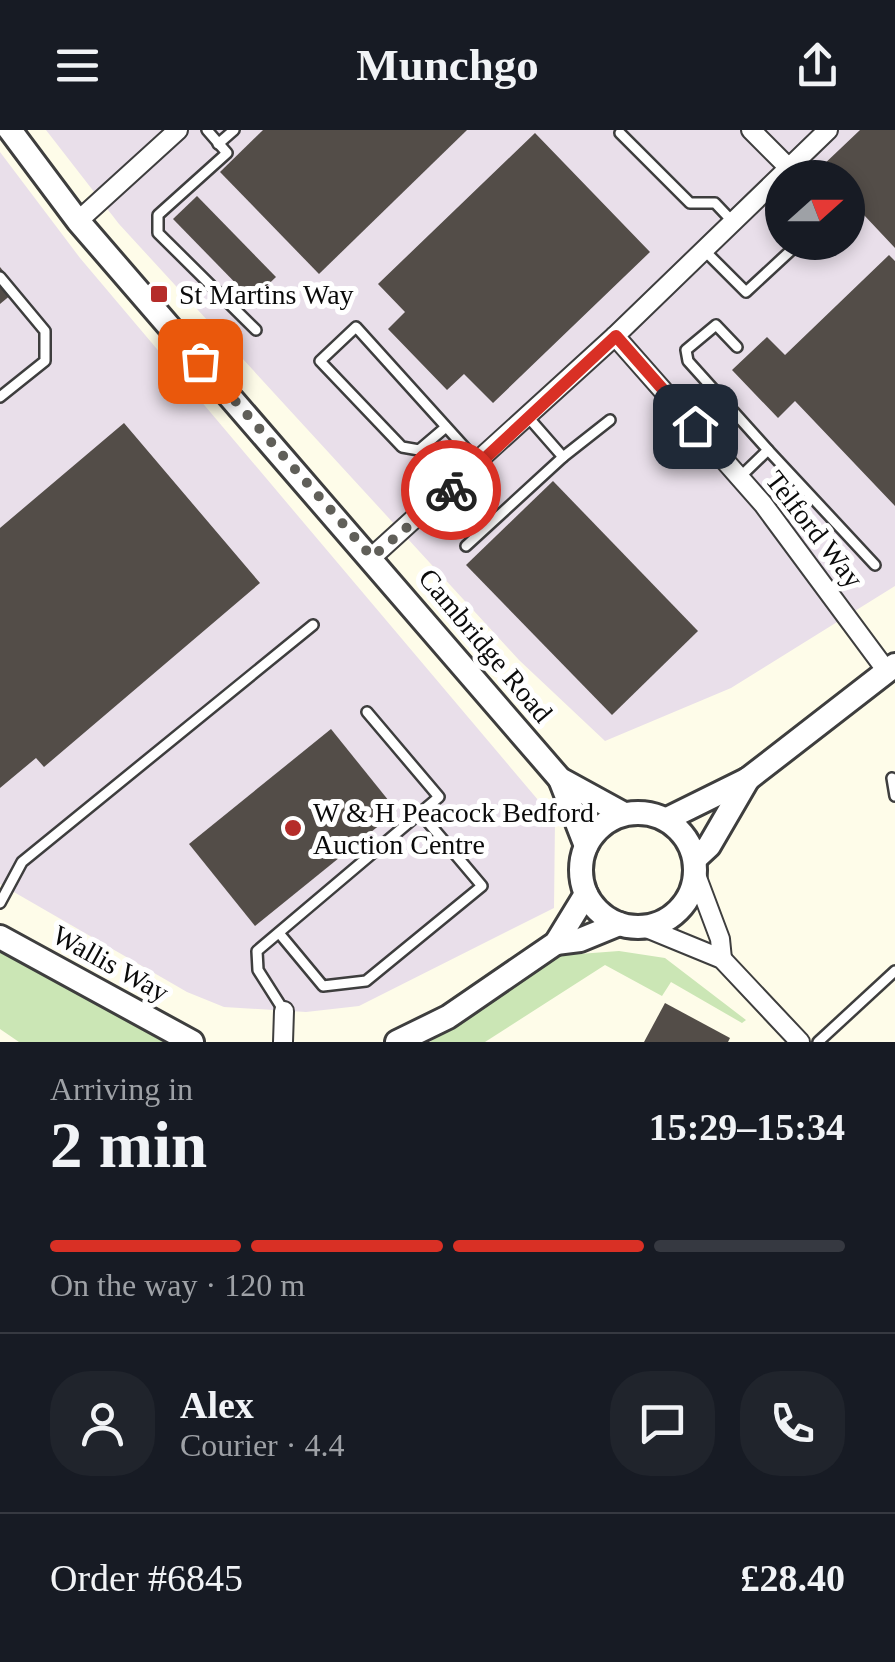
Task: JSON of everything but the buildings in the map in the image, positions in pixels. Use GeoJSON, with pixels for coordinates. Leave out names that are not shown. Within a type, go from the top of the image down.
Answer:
{"type":"FeatureCollection","features":[{"type":"Feature","properties":{"kind":"street","name":"Cambridge Road"},"geometry":{"type":"LineString","coordinates":[[10,130],[78,220],[560,778],[622,813]]}},
{"type":"Feature","properties":{"kind":"street"},"geometry":{"type":"LineString","coordinates":[[78,220],[178,130]]}},
{"type":"Feature","properties":{"kind":"street"},"geometry":{"type":"LineString","coordinates":[[751,130],[781,160]]}},
{"type":"Feature","properties":{"kind":"street"},"geometry":{"type":"LineString","coordinates":[[797,160],[828,130]]}},
{"type":"Feature","properties":{"kind":"street"},"geometry":{"type":"LineString","coordinates":[[372,557],[616,336],[765,192]]}},
{"type":"Feature","properties":{"kind":"street","name":"Telford Way"},"geometry":{"type":"LineString","coordinates":[[616,336],[740,478],[891,667]]}},
{"type":"Feature","properties":{"kind":"street"},"geometry":{"type":"LineString","coordinates":[[667,820],[748,780],[891,667]]}},
{"type":"Feature","properties":{"kind":"street"},"geometry":{"type":"LineString","coordinates":[[560,778],[586,846],[581,870],[586,894],[599,915],[619,924],[644,926],[722,959],[792,1040]]}},
{"type":"Feature","properties":{"kind":"street"},"geometry":{"type":"LineString","coordinates":[[644,926],[667,920],[680,909],[695,867],[748,780]]}},
{"type":"Feature","properties":{"kind":"street"},"geometry":{"type":"LineString","coordinates":[[586,846],[622,813],[643,812],[667,820],[685,837],[720,939],[722,959]]}},
{"type":"Feature","properties":{"kind":"street"},"geometry":{"type":"LineString","coordinates":[[397,1042],[448,1017],[556,943],[586,894]]}},
{"type":"Feature","properties":{"kind":"street"},"geometry":{"type":"LineString","coordinates":[[556,943],[580,940],[619,924]]}},
{"type":"Feature","properties":{"kind":"street","name":"Wallis Way"},"geometry":{"type":"LineString","coordinates":[[0,937],[192,1042]]}},
{"type":"Feature","properties":{"kind":"street"},"geometry":{"type":"LineString","coordinates":[[283,1042],[284,1010]]}},
{"type":"Feature","properties":{"kind":"lane"},"geometry":{"type":"LineString","coordinates":[[207,130],[227,153],[158,215],[158,233],[256,330]]}},
{"type":"Feature","properties":{"kind":"lane"},"geometry":{"type":"LineString","coordinates":[[218,144],[234,130]]}},
{"type":"Feature","properties":{"kind":"lane"},"geometry":{"type":"LineString","coordinates":[[620,133],[690,203],[715,203],[734,222]]}},
{"type":"Feature","properties":{"kind":"lane"},"geometry":{"type":"LineString","coordinates":[[704,250],[746,292],[781,260]]}},
{"type":"Feature","properties":{"kind":"lane"},"geometry":{"type":"LineString","coordinates":[[0,277],[46,331],[44,361],[0,397]]}},
{"type":"Feature","properties":{"kind":"lane"},"geometry":{"type":"LineString","coordinates":[[737,347],[716,326],[686,350],[688,362],[875,565]]}},
{"type":"Feature","properties":{"kind":"lane"},"geometry":{"type":"LineString","coordinates":[[446,427],[419,450],[402,447],[320,361],[356,328],[479,463]]}},
{"type":"Feature","properties":{"kind":"lane"},"geometry":{"type":"LineString","coordinates":[[528,417],[563,457]]}},
{"type":"Feature","properties":{"kind":"lane"},"geometry":{"type":"LineString","coordinates":[[466,546],[563,457],[610,420]]}},
{"type":"Feature","properties":{"kind":"lane"},"geometry":{"type":"LineString","coordinates":[[740,478],[768,450]]}},
{"type":"Feature","properties":{"kind":"lane"},"geometry":{"type":"LineString","coordinates":[[0,903],[22,862],[312,625]]}},
{"type":"Feature","properties":{"kind":"lane"},"geometry":{"type":"LineString","coordinates":[[284,1010],[258,970],[257,950],[422,816],[439,797],[366,712]]}},
{"type":"Feature","properties":{"kind":"lane"},"geometry":{"type":"LineString","coordinates":[[892,778],[895,796]]}},
{"type":"Feature","properties":{"kind":"lane"},"geometry":{"type":"LineString","coordinates":[[278,933],[323,986],[366,981],[395,958],[482,886],[422,816]]}},
{"type":"Feature","properties":{"kind":"lane"},"geometry":{"type":"LineString","coordinates":[[818,1042],[895,971]]}},
{"type":"Feature","properties":{"kind":"shaded area"},"geometry":{"type":"Polygon","coordinates":[[[46,130],[895,130],[895,586],[731,688],[605,741],[519,660],[119,224],[46,130]]]}},
{"type":"Feature","properties":{"kind":"shaded area"},"geometry":{"type":"Polygon","coordinates":[[[0,152],[80,258],[555,820],[554,908],[359,1006],[306,1012],[224,1007],[187,992],[0,884],[0,152]]]}},
{"type":"Feature","properties":{"kind":"green space"},"geometry":{"type":"Polygon","coordinates":[[[574,949],[579,954],[619,951],[665,958],[746,1020],[742,1023],[671,982],[662,996],[605,965],[485,1042],[430,1042],[537,965],[574,949]]]}},
{"type":"Feature","properties":{"kind":"green space"},"geometry":{"type":"Polygon","coordinates":[[[0,950],[164,1042],[19,1042],[0,1029],[0,950]]]}},
{"type":"Feature","properties":{"kind":"way so far"},"geometry":{"type":"LineString","coordinates":[[200,361],[372,557],[451,490]]}},
{"type":"Feature","properties":{"kind":"place","name":"St Martins Way"},"geometry":{"type":"Point","coordinates":[159,294]}},
{"type":"Feature","properties":{"kind":"place","name":"W & H Peacock Bedford Auction Centre"},"geometry":{"type":"Point","coordinates":[293,828]}},
{"type":"Feature","properties":{"kind":"route"},"geometry":{"type":"LineString","coordinates":[[451,490],[616,336],[695,426]]}}]}
